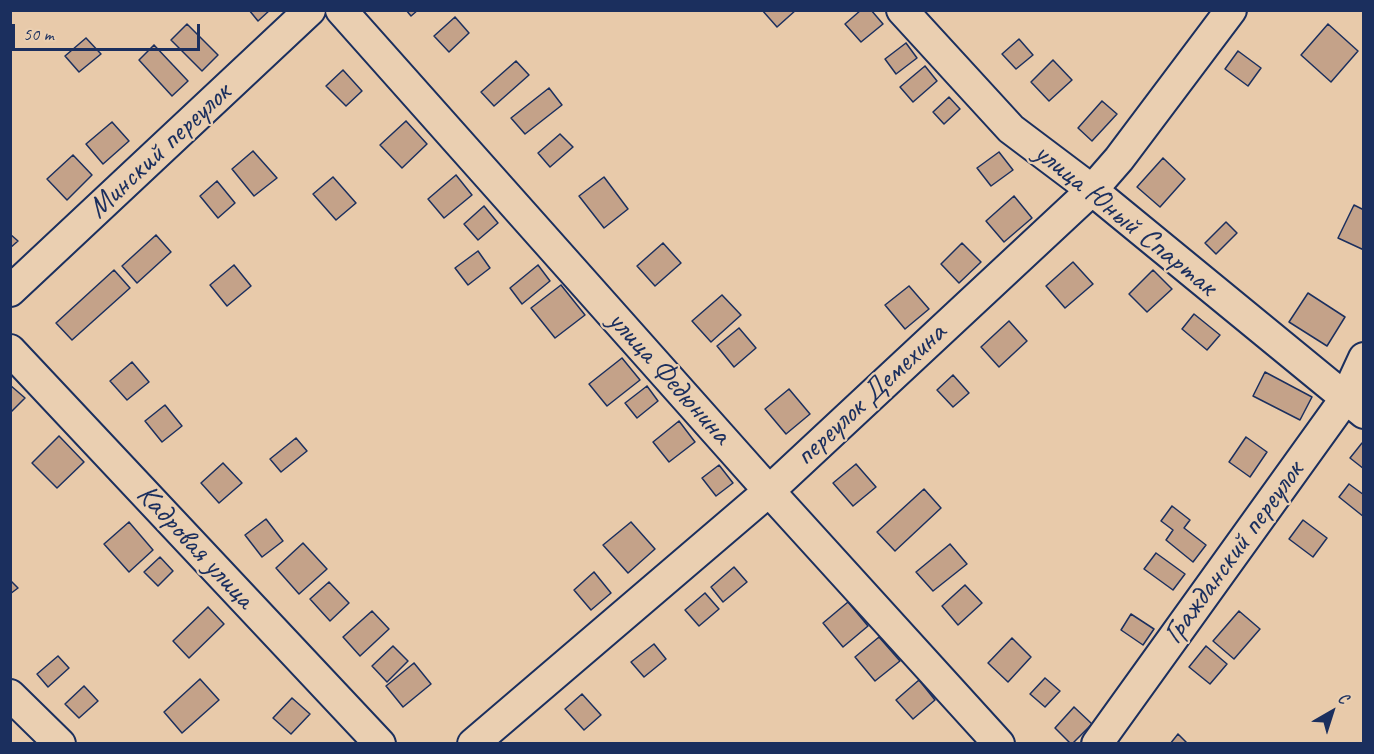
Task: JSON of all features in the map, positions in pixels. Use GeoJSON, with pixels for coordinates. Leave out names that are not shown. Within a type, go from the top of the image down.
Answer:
{"type":"FeatureCollection","features":[{"type":"Feature","properties":{"kind":"street","name":"Минский переулок"},"geometry":{"type":"LineString","coordinates":[[10,291],[310,10]]}},
{"type":"Feature","properties":{"kind":"street","name":"улица Федюнина"},"geometry":{"type":"LineString","coordinates":[[341,10],[999,744]]}},
{"type":"Feature","properties":{"kind":"street","name":"улица Юный Спартак"},"geometry":{"type":"LineString","coordinates":[[902,10],[1011,129],[1092,190],[1354,406]]}},
{"type":"Feature","properties":{"kind":"street","name":"переулок Демехина"},"geometry":{"type":"LineString","coordinates":[[473,744],[769,490],[1092,190],[1119,159],[1232,10]]}},
{"type":"Feature","properties":{"kind":"street","name":"Кадровая улица"},"geometry":{"type":"LineString","coordinates":[[10,350],[380,744]]}},
{"type":"Feature","properties":{"kind":"street","name":"Гражданский переулок"},"geometry":{"type":"LineString","coordinates":[[1097,744],[1354,406],[1364,358]]}},
{"type":"Feature","properties":{"kind":"street"},"geometry":{"type":"LineString","coordinates":[[10,695],[60,744]]}},
{"type":"Feature","properties":{"kind":"building"},"geometry":{"type":"Polygon","coordinates":[[[249,10],[270,10],[258,21],[249,10]]]}},
{"type":"Feature","properties":{"kind":"building"},"geometry":{"type":"Polygon","coordinates":[[[406,10],[418,10],[411,16],[406,10]]]}},
{"type":"Feature","properties":{"kind":"building"},"geometry":{"type":"Polygon","coordinates":[[[762,10],[796,10],[777,27],[762,10]]]}},
{"type":"Feature","properties":{"kind":"building"},"geometry":{"type":"Polygon","coordinates":[[[861,10],[871,10],[883,24],[861,42],[845,24],[861,10]]]}},
{"type":"Feature","properties":{"kind":"building"},"geometry":{"type":"Polygon","coordinates":[[[455,17],[469,33],[449,52],[434,36],[455,17]]]}},
{"type":"Feature","properties":{"kind":"building"},"geometry":{"type":"Polygon","coordinates":[[[187,24],[218,55],[202,71],[171,40],[187,24]]]}},
{"type":"Feature","properties":{"kind":"building"},"geometry":{"type":"Polygon","coordinates":[[[1328,24],[1358,51],[1331,82],[1301,55],[1328,24]]]}},
{"type":"Feature","properties":{"kind":"building"},"geometry":{"type":"Polygon","coordinates":[[[86,38],[101,54],[79,72],[65,56],[86,38]]]}},
{"type":"Feature","properties":{"kind":"building"},"geometry":{"type":"Polygon","coordinates":[[[1019,39],[1033,55],[1016,69],[1002,54],[1019,39]]]}},
{"type":"Feature","properties":{"kind":"building"},"geometry":{"type":"Polygon","coordinates":[[[906,43],[917,58],[896,74],[885,59],[906,43]]]}},
{"type":"Feature","properties":{"kind":"building"},"geometry":{"type":"Polygon","coordinates":[[[154,45],[188,81],[172,96],[139,60],[154,45]]]}},
{"type":"Feature","properties":{"kind":"building"},"geometry":{"type":"Polygon","coordinates":[[[1238,51],[1261,68],[1248,86],[1225,69],[1238,51]]]}},
{"type":"Feature","properties":{"kind":"building"},"geometry":{"type":"Polygon","coordinates":[[[1053,60],[1072,80],[1049,101],[1031,82],[1053,60]]]}},
{"type":"Feature","properties":{"kind":"building"},"geometry":{"type":"Polygon","coordinates":[[[516,61],[529,75],[494,106],[481,92],[516,61]]]}},
{"type":"Feature","properties":{"kind":"building"},"geometry":{"type":"Polygon","coordinates":[[[925,66],[937,81],[913,102],[900,87],[925,66]]]}},
{"type":"Feature","properties":{"kind":"building"},"geometry":{"type":"Polygon","coordinates":[[[343,70],[362,91],[346,106],[326,86],[343,70]]]}},
{"type":"Feature","properties":{"kind":"building"},"geometry":{"type":"Polygon","coordinates":[[[549,88],[562,105],[525,134],[511,118],[549,88]]]}},
{"type":"Feature","properties":{"kind":"building"},"geometry":{"type":"Polygon","coordinates":[[[949,97],[960,109],[944,124],[933,112],[949,97]]]}},
{"type":"Feature","properties":{"kind":"building"},"geometry":{"type":"Polygon","coordinates":[[[1102,101],[1117,114],[1092,141],[1078,128],[1102,101]]]}},
{"type":"Feature","properties":{"kind":"building"},"geometry":{"type":"Polygon","coordinates":[[[406,121],[427,144],[402,168],[380,145],[406,121]]]}},
{"type":"Feature","properties":{"kind":"building"},"geometry":{"type":"Polygon","coordinates":[[[112,122],[129,141],[103,164],[86,144],[112,122]]]}},
{"type":"Feature","properties":{"kind":"building"},"geometry":{"type":"Polygon","coordinates":[[[560,134],[573,147],[550,167],[538,153],[560,134]]]}},
{"type":"Feature","properties":{"kind":"building"},"geometry":{"type":"Polygon","coordinates":[[[253,151],[277,178],[254,196],[232,169],[253,151]]]}},
{"type":"Feature","properties":{"kind":"building"},"geometry":{"type":"Polygon","coordinates":[[[999,152],[1013,170],[991,186],[977,168],[999,152]]]}},
{"type":"Feature","properties":{"kind":"building"},"geometry":{"type":"Polygon","coordinates":[[[73,155],[92,175],[67,200],[47,179],[73,155]]]}},
{"type":"Feature","properties":{"kind":"building"},"geometry":{"type":"Polygon","coordinates":[[[1163,158],[1185,179],[1160,207],[1137,187],[1163,158]]]}},
{"type":"Feature","properties":{"kind":"building"},"geometry":{"type":"Polygon","coordinates":[[[456,175],[472,195],[444,218],[428,199],[456,175]]]}},
{"type":"Feature","properties":{"kind":"building"},"geometry":{"type":"Polygon","coordinates":[[[333,177],[356,203],[336,220],[313,194],[333,177]]]}},
{"type":"Feature","properties":{"kind":"building"},"geometry":{"type":"Polygon","coordinates":[[[604,177],[628,209],[604,228],[579,196],[604,177]]]}},
{"type":"Feature","properties":{"kind":"building"},"geometry":{"type":"Polygon","coordinates":[[[217,181],[235,203],[218,218],[200,196],[217,181]]]}},
{"type":"Feature","properties":{"kind":"building"},"geometry":{"type":"Polygon","coordinates":[[[1014,196],[1032,218],[1004,242],[986,221],[1014,196]]]}},
{"type":"Feature","properties":{"kind":"building"},"geometry":{"type":"Polygon","coordinates":[[[1354,205],[1364,210],[1364,250],[1338,238],[1354,205]]]}},
{"type":"Feature","properties":{"kind":"building"},"geometry":{"type":"Polygon","coordinates":[[[484,206],[498,223],[478,240],[464,224],[484,206]]]}},
{"type":"Feature","properties":{"kind":"building"},"geometry":{"type":"Polygon","coordinates":[[[1226,222],[1237,233],[1216,254],[1205,243],[1226,222]]]}},
{"type":"Feature","properties":{"kind":"building"},"geometry":{"type":"Polygon","coordinates":[[[10,234],[18,241],[10,248],[10,234]]]}},
{"type":"Feature","properties":{"kind":"building"},"geometry":{"type":"Polygon","coordinates":[[[156,235],[171,252],[137,283],[122,266],[156,235]]]}},
{"type":"Feature","properties":{"kind":"building"},"geometry":{"type":"Polygon","coordinates":[[[663,243],[681,263],[655,286],[637,266],[663,243]]]}},
{"type":"Feature","properties":{"kind":"building"},"geometry":{"type":"Polygon","coordinates":[[[962,243],[981,262],[959,283],[941,264],[962,243]]]}},
{"type":"Feature","properties":{"kind":"building"},"geometry":{"type":"Polygon","coordinates":[[[478,251],[490,268],[468,285],[455,268],[478,251]]]}},
{"type":"Feature","properties":{"kind":"building"},"geometry":{"type":"Polygon","coordinates":[[[1073,262],[1093,284],[1065,308],[1046,286],[1073,262]]]}},
{"type":"Feature","properties":{"kind":"building"},"geometry":{"type":"Polygon","coordinates":[[[234,265],[251,286],[227,306],[210,285],[234,265]]]}},
{"type":"Feature","properties":{"kind":"building"},"geometry":{"type":"Polygon","coordinates":[[[538,265],[550,281],[522,304],[510,288],[538,265]]]}},
{"type":"Feature","properties":{"kind":"building"},"geometry":{"type":"Polygon","coordinates":[[[114,270],[130,288],[72,340],[56,323],[114,270]]]}},
{"type":"Feature","properties":{"kind":"building"},"geometry":{"type":"Polygon","coordinates":[[[1153,270],[1172,289],[1147,312],[1129,294],[1153,270]]]}},
{"type":"Feature","properties":{"kind":"building"},"geometry":{"type":"Polygon","coordinates":[[[561,285],[585,315],[555,338],[531,308],[561,285]]]}},
{"type":"Feature","properties":{"kind":"building"},"geometry":{"type":"Polygon","coordinates":[[[909,286],[929,309],[905,329],[885,305],[909,286]]]}},
{"type":"Feature","properties":{"kind":"building"},"geometry":{"type":"Polygon","coordinates":[[[1308,293],[1345,317],[1327,346],[1289,322],[1308,293]]]}},
{"type":"Feature","properties":{"kind":"building"},"geometry":{"type":"Polygon","coordinates":[[[722,295],[741,315],[711,342],[692,321],[722,295]]]}},
{"type":"Feature","properties":{"kind":"building"},"geometry":{"type":"Polygon","coordinates":[[[1194,314],[1220,335],[1207,350],[1182,329],[1194,314]]]}},
{"type":"Feature","properties":{"kind":"building"},"geometry":{"type":"Polygon","coordinates":[[[1009,321],[1027,341],[999,367],[981,347],[1009,321]]]}},
{"type":"Feature","properties":{"kind":"building"},"geometry":{"type":"Polygon","coordinates":[[[739,328],[756,348],[734,367],[717,346],[739,328]]]}},
{"type":"Feature","properties":{"kind":"building"},"geometry":{"type":"Polygon","coordinates":[[[622,358],[640,380],[607,406],[589,384],[622,358]]]}},
{"type":"Feature","properties":{"kind":"building"},"geometry":{"type":"Polygon","coordinates":[[[132,362],[149,382],[127,400],[110,381],[132,362]]]}},
{"type":"Feature","properties":{"kind":"building"},"geometry":{"type":"Polygon","coordinates":[[[1265,372],[1312,397],[1300,420],[1253,396],[1265,372]]]}},
{"type":"Feature","properties":{"kind":"building"},"geometry":{"type":"Polygon","coordinates":[[[953,375],[969,393],[953,407],[937,390],[953,375]]]}},
{"type":"Feature","properties":{"kind":"building"},"geometry":{"type":"Polygon","coordinates":[[[10,385],[25,398],[10,413],[10,385]]]}},
{"type":"Feature","properties":{"kind":"building"},"geometry":{"type":"Polygon","coordinates":[[[647,386],[658,401],[637,418],[625,403],[647,386]]]}},
{"type":"Feature","properties":{"kind":"building"},"geometry":{"type":"Polygon","coordinates":[[[789,389],[810,414],[786,434],[765,409],[789,389]]]}},
{"type":"Feature","properties":{"kind":"building"},"geometry":{"type":"Polygon","coordinates":[[[165,405],[182,426],[162,442],[145,421],[165,405]]]}},
{"type":"Feature","properties":{"kind":"building"},"geometry":{"type":"Polygon","coordinates":[[[679,421],[695,442],[669,462],[653,442],[679,421]]]}},
{"type":"Feature","properties":{"kind":"building"},"geometry":{"type":"Polygon","coordinates":[[[59,436],[84,462],[57,488],[32,463],[59,436]]]}},
{"type":"Feature","properties":{"kind":"building"},"geometry":{"type":"Polygon","coordinates":[[[1246,437],[1267,452],[1250,477],[1229,462],[1246,437]]]}},
{"type":"Feature","properties":{"kind":"building"},"geometry":{"type":"Polygon","coordinates":[[[296,438],[307,451],[281,472],[270,459],[296,438]]]}},
{"type":"Feature","properties":{"kind":"building"},"geometry":{"type":"Polygon","coordinates":[[[1362,443],[1364,444],[1364,469],[1350,458],[1362,443]]]}},
{"type":"Feature","properties":{"kind":"building"},"geometry":{"type":"Polygon","coordinates":[[[223,463],[242,483],[219,503],[201,483],[223,463]]]}},
{"type":"Feature","properties":{"kind":"building"},"geometry":{"type":"Polygon","coordinates":[[[856,464],[876,487],[853,506],[833,483],[856,464]]]}},
{"type":"Feature","properties":{"kind":"building"},"geometry":{"type":"Polygon","coordinates":[[[719,465],[733,483],[716,496],[702,478],[719,465]]]}},
{"type":"Feature","properties":{"kind":"building"},"geometry":{"type":"Polygon","coordinates":[[[1349,484],[1364,495],[1364,517],[1339,497],[1349,484]]]}},
{"type":"Feature","properties":{"kind":"building"},"geometry":{"type":"Polygon","coordinates":[[[924,489],[941,508],[895,551],[877,532],[924,489]]]}},
{"type":"Feature","properties":{"kind":"building"},"geometry":{"type":"Polygon","coordinates":[[[1172,506],[1190,520],[1184,528],[1206,545],[1193,562],[1166,540],[1173,530],[1161,521],[1172,506]]]}},
{"type":"Feature","properties":{"kind":"building"},"geometry":{"type":"Polygon","coordinates":[[[266,519],[283,541],[262,557],[245,535],[266,519]]]}},
{"type":"Feature","properties":{"kind":"building"},"geometry":{"type":"Polygon","coordinates":[[[1303,520],[1327,538],[1313,557],[1289,539],[1303,520]]]}},
{"type":"Feature","properties":{"kind":"building"},"geometry":{"type":"Polygon","coordinates":[[[129,522],[153,550],[129,572],[104,544],[129,522]]]}},
{"type":"Feature","properties":{"kind":"building"},"geometry":{"type":"Polygon","coordinates":[[[631,522],[655,549],[628,573],[603,545],[631,522]]]}},
{"type":"Feature","properties":{"kind":"building"},"geometry":{"type":"Polygon","coordinates":[[[303,543],[327,569],[299,594],[276,568],[303,543]]]}},
{"type":"Feature","properties":{"kind":"building"},"geometry":{"type":"Polygon","coordinates":[[[950,544],[967,564],[933,591],[916,572],[950,544]]]}},
{"type":"Feature","properties":{"kind":"building"},"geometry":{"type":"Polygon","coordinates":[[[1156,553],[1185,574],[1173,590],[1144,569],[1156,553]]]}},
{"type":"Feature","properties":{"kind":"building"},"geometry":{"type":"Polygon","coordinates":[[[160,557],[173,571],[158,586],[144,572],[160,557]]]}},
{"type":"Feature","properties":{"kind":"building"},"geometry":{"type":"Polygon","coordinates":[[[734,567],[747,582],[723,602],[711,587],[734,567]]]}},
{"type":"Feature","properties":{"kind":"building"},"geometry":{"type":"Polygon","coordinates":[[[594,572],[611,593],[591,610],[574,590],[594,572]]]}},
{"type":"Feature","properties":{"kind":"building"},"geometry":{"type":"Polygon","coordinates":[[[10,580],[18,588],[10,594],[10,580]]]}},
{"type":"Feature","properties":{"kind":"building"},"geometry":{"type":"Polygon","coordinates":[[[329,582],[349,603],[330,621],[310,599],[329,582]]]}},
{"type":"Feature","properties":{"kind":"building"},"geometry":{"type":"Polygon","coordinates":[[[965,585],[982,603],[958,625],[942,606],[965,585]]]}},
{"type":"Feature","properties":{"kind":"building"},"geometry":{"type":"Polygon","coordinates":[[[705,593],[719,609],[699,626],[685,610],[705,593]]]}},
{"type":"Feature","properties":{"kind":"building"},"geometry":{"type":"Polygon","coordinates":[[[848,602],[868,626],[843,647],[823,623],[848,602]]]}},
{"type":"Feature","properties":{"kind":"building"},"geometry":{"type":"Polygon","coordinates":[[[208,607],[224,624],[189,658],[173,641],[208,607]]]}},
{"type":"Feature","properties":{"kind":"building"},"geometry":{"type":"Polygon","coordinates":[[[372,611],[389,629],[360,656],[343,637],[372,611]]]}},
{"type":"Feature","properties":{"kind":"building"},"geometry":{"type":"Polygon","coordinates":[[[1239,611],[1260,629],[1234,659],[1213,641],[1239,611]]]}},
{"type":"Feature","properties":{"kind":"building"},"geometry":{"type":"Polygon","coordinates":[[[1131,614],[1154,629],[1143,645],[1121,630],[1131,614]]]}},
{"type":"Feature","properties":{"kind":"building"},"geometry":{"type":"Polygon","coordinates":[[[879,637],[900,661],[875,681],[855,657],[879,637]]]}},
{"type":"Feature","properties":{"kind":"building"},"geometry":{"type":"Polygon","coordinates":[[[1012,638],[1031,657],[1008,682],[988,663],[1012,638]]]}},
{"type":"Feature","properties":{"kind":"building"},"geometry":{"type":"Polygon","coordinates":[[[654,644],[666,659],[644,677],[631,662],[654,644]]]}},
{"type":"Feature","properties":{"kind":"building"},"geometry":{"type":"Polygon","coordinates":[[[393,646],[408,661],[387,682],[372,666],[393,646]]]}},
{"type":"Feature","properties":{"kind":"building"},"geometry":{"type":"Polygon","coordinates":[[[1206,646],[1227,664],[1210,684],[1189,667],[1206,646]]]}},
{"type":"Feature","properties":{"kind":"building"},"geometry":{"type":"Polygon","coordinates":[[[58,656],[69,668],[48,687],[37,674],[58,656]]]}},
{"type":"Feature","properties":{"kind":"building"},"geometry":{"type":"Polygon","coordinates":[[[414,663],[431,684],[403,707],[386,686],[414,663]]]}},
{"type":"Feature","properties":{"kind":"building"},"geometry":{"type":"Polygon","coordinates":[[[1045,678],[1060,691],[1045,707],[1030,694],[1045,678]]]}},
{"type":"Feature","properties":{"kind":"building"},"geometry":{"type":"Polygon","coordinates":[[[200,679],[219,700],[182,733],[164,712],[200,679]]]}},
{"type":"Feature","properties":{"kind":"building"},"geometry":{"type":"Polygon","coordinates":[[[919,680],[935,700],[913,719],[896,700],[919,680]]]}},
{"type":"Feature","properties":{"kind":"building"},"geometry":{"type":"Polygon","coordinates":[[[84,686],[98,701],[79,718],[65,704],[84,686]]]}},
{"type":"Feature","properties":{"kind":"building"},"geometry":{"type":"Polygon","coordinates":[[[582,694],[601,715],[584,730],[565,709],[582,694]]]}},
{"type":"Feature","properties":{"kind":"building"},"geometry":{"type":"Polygon","coordinates":[[[292,698],[310,714],[291,734],[273,718],[292,698]]]}},
{"type":"Feature","properties":{"kind":"building"},"geometry":{"type":"Polygon","coordinates":[[[1074,707],[1092,724],[1071,744],[1055,728],[1074,707]]]}},
{"type":"Feature","properties":{"kind":"building"},"geometry":{"type":"Polygon","coordinates":[[[1178,734],[1188,744],[1170,744],[1178,734]]]}}]}
